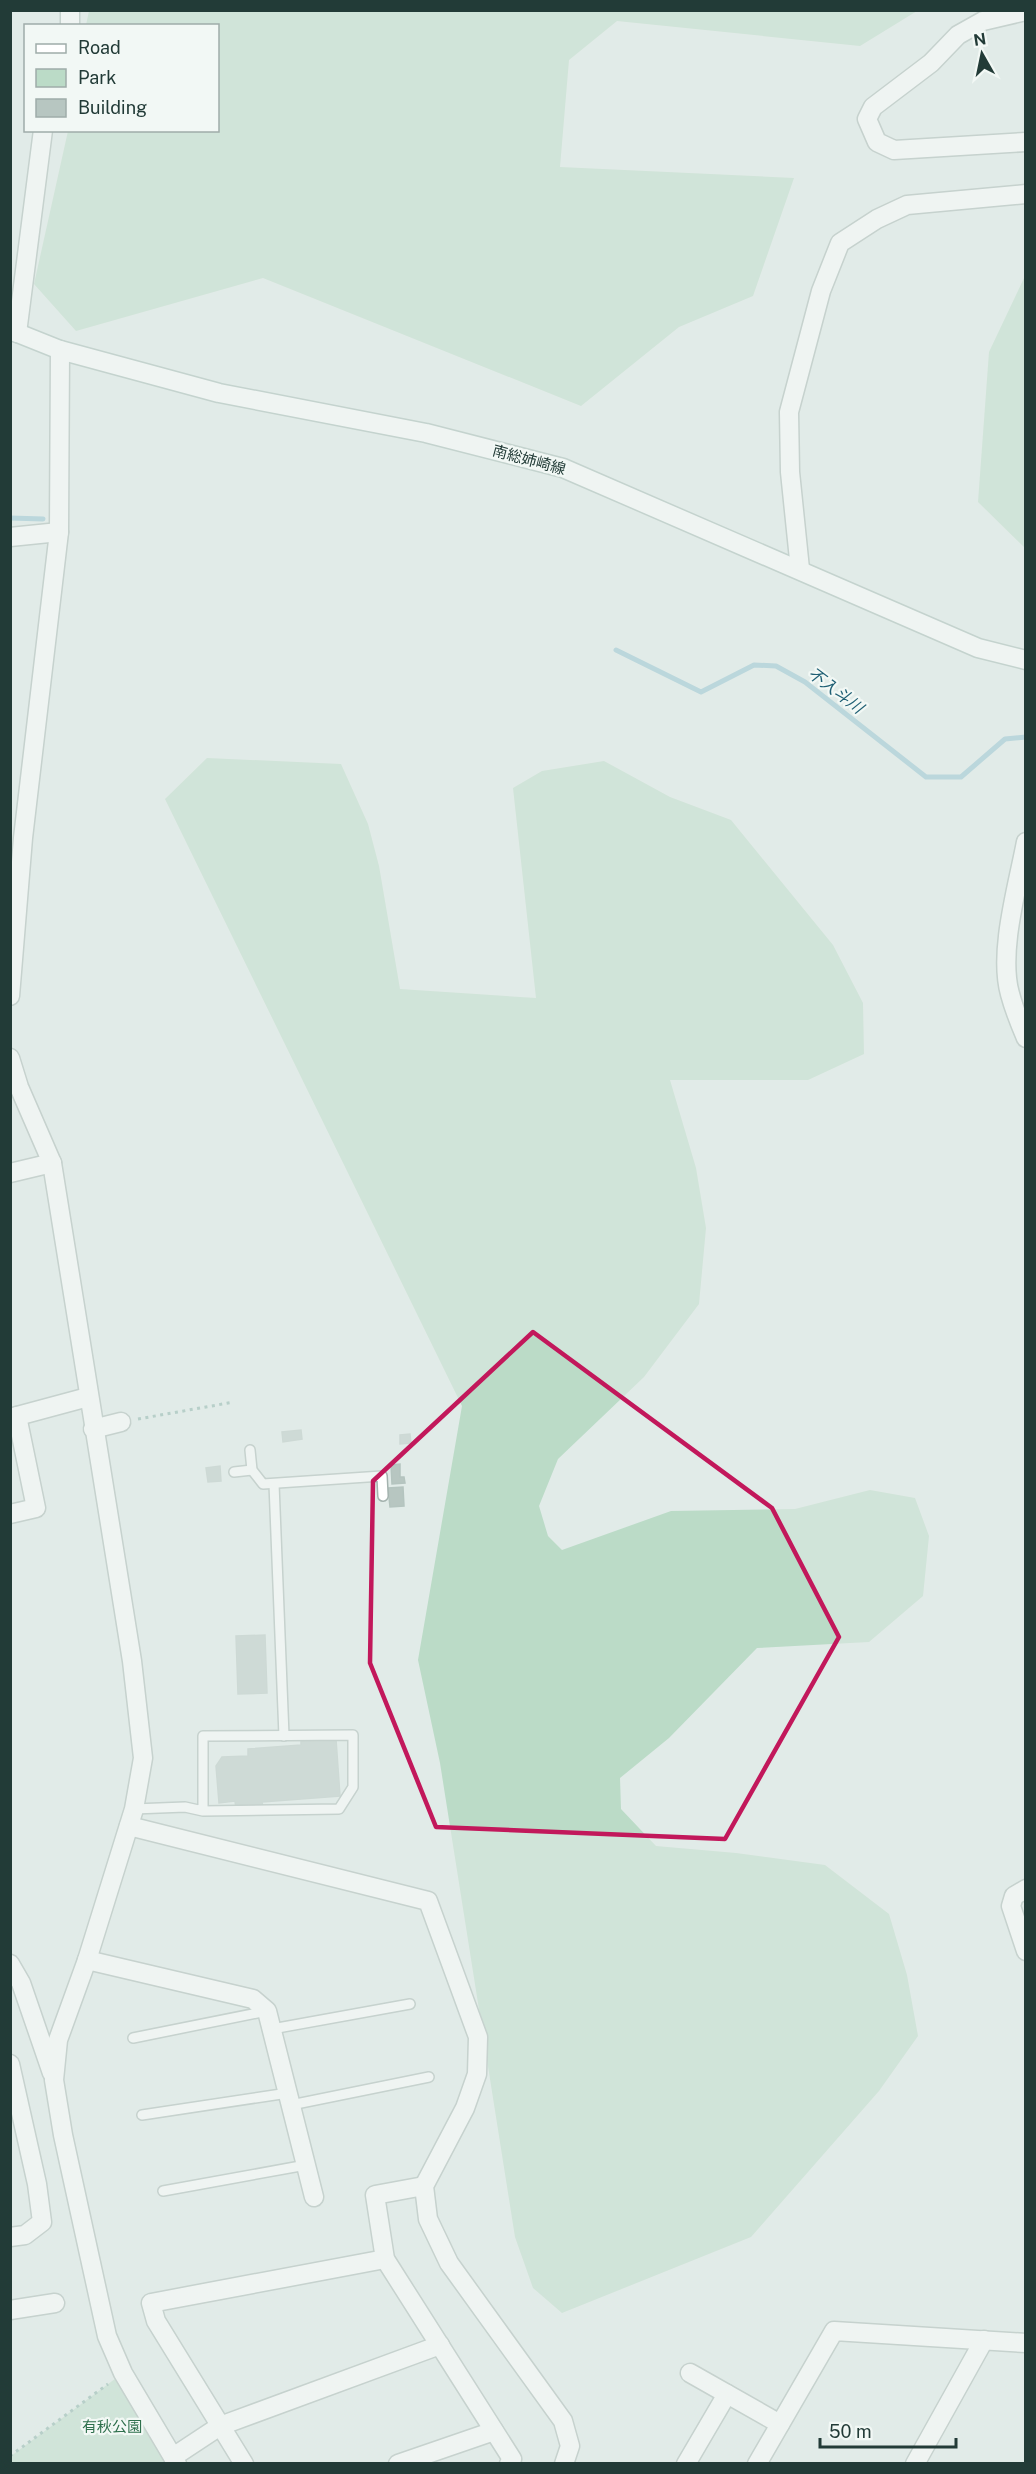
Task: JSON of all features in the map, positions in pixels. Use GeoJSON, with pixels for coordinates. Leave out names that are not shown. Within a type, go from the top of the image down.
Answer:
{"type":"FeatureCollection","features":[{"type":"Feature","properties":{"kind":"street"},"geometry":{"type":"LineString","coordinates":[[1026,11],[983,21],[958,35],[930,63],[873,107],[867,119],[877,142],[894,150],[1026,142]]}},
{"type":"Feature","properties":{"kind":"street"},"geometry":{"type":"LineString","coordinates":[[14,331],[43,132]]}},
{"type":"Feature","properties":{"kind":"street"},"geometry":{"type":"LineString","coordinates":[[800,569],[790,472],[789,412],[821,291],[840,243],[877,219],[907,205],[1026,194]]}},
{"type":"Feature","properties":{"kind":"street","name":"南総姉崎線"},"geometry":{"type":"LineString","coordinates":[[14,331],[60,350],[219,393],[426,434],[563,468],[978,648],[1026,660]]}},
{"type":"Feature","properties":{"kind":"street"},"geometry":{"type":"LineString","coordinates":[[10,996],[17,838],[59,532],[60,350]]}},
{"type":"Feature","properties":{"kind":"street"},"geometry":{"type":"LineString","coordinates":[[10,537],[59,532]]}},
{"type":"Feature","properties":{"kind":"street"},"geometry":{"type":"LineString","coordinates":[[1026,842],[1010,931],[1008,960],[1009,993],[1026,1038]]}},
{"type":"Feature","properties":{"kind":"street"},"geometry":{"type":"LineString","coordinates":[[10,1058],[19,1088],[52,1163],[132,1661],[143,1758],[131,1817],[87,1960],[58,2040],[54,2080]]}},
{"type":"Feature","properties":{"kind":"street"},"geometry":{"type":"LineString","coordinates":[[10,1173],[52,1163]]}},
{"type":"Feature","properties":{"kind":"street"},"geometry":{"type":"LineString","coordinates":[[10,1514],[36,1508],[14,1417],[88,1397]]}},
{"type":"Feature","properties":{"kind":"street"},"geometry":{"type":"LineString","coordinates":[[93,1429],[121,1422]]}},
{"type":"Feature","properties":{"kind":"street"},"geometry":{"type":"LineString","coordinates":[[131,1817],[428,1901],[478,2037],[477,2074],[465,2108],[424,2186],[428,2219],[449,2263],[563,2421],[570,2446],[564,2463]]}},
{"type":"Feature","properties":{"kind":"street"},"geometry":{"type":"LineString","coordinates":[[1026,1889],[1014,1896],[1011,1906],[1026,1951]]}},
{"type":"Feature","properties":{"kind":"street"},"geometry":{"type":"LineString","coordinates":[[87,1960],[253,1999],[267,2011],[314,2197]]}},
{"type":"Feature","properties":{"kind":"street"},"geometry":{"type":"LineString","coordinates":[[10,1964],[21,1983],[54,2080],[63,2134],[107,2336],[123,2373],[175,2460],[220,2426],[440,2345]]}},
{"type":"Feature","properties":{"kind":"street"},"geometry":{"type":"LineString","coordinates":[[10,2064],[37,2184],[42,2222],[25,2235],[10,2237]]}},
{"type":"Feature","properties":{"kind":"street"},"geometry":{"type":"LineString","coordinates":[[424,2186],[375,2195],[385,2259],[512,2459],[509,2463]]}},
{"type":"Feature","properties":{"kind":"street"},"geometry":{"type":"LineString","coordinates":[[244,2463],[156,2321],[151,2303],[385,2259]]}},
{"type":"Feature","properties":{"kind":"street"},"geometry":{"type":"LineString","coordinates":[[10,2310],[55,2303]]}},
{"type":"Feature","properties":{"kind":"street"},"geometry":{"type":"LineString","coordinates":[[756,2463],[834,2331],[1026,2343]]}},
{"type":"Feature","properties":{"kind":"street"},"geometry":{"type":"LineString","coordinates":[[915,2463],[984,2340]]}},
{"type":"Feature","properties":{"kind":"street"},"geometry":{"type":"LineString","coordinates":[[690,2373],[780,2424]]}},
{"type":"Feature","properties":{"kind":"street"},"geometry":{"type":"LineString","coordinates":[[686,2463],[727,2394]]}},
{"type":"Feature","properties":{"kind":"street"},"geometry":{"type":"LineString","coordinates":[[398,2463],[494,2431]]}},
{"type":"Feature","properties":{"kind":"lane"},"geometry":{"type":"LineString","coordinates":[[250,1450],[252,1470],[263,1484],[382,1476],[383,1496]]}},
{"type":"Feature","properties":{"kind":"lane"},"geometry":{"type":"LineString","coordinates":[[234,1472],[252,1470]]}},
{"type":"Feature","properties":{"kind":"lane"},"geometry":{"type":"LineString","coordinates":[[274,1484],[284,1736]]}},
{"type":"Feature","properties":{"kind":"lane"},"geometry":{"type":"LineString","coordinates":[[131,1817],[185,1807],[203,1811],[339,1809],[353,1787],[353,1735],[203,1736],[203,1811]]}},
{"type":"Feature","properties":{"kind":"lane"},"geometry":{"type":"LineString","coordinates":[[272,2030],[410,2004]]}},
{"type":"Feature","properties":{"kind":"lane"},"geometry":{"type":"LineString","coordinates":[[133,2038],[267,2011]]}},
{"type":"Feature","properties":{"kind":"lane"},"geometry":{"type":"LineString","coordinates":[[142,2115],[289,2099],[429,2077]]}},
{"type":"Feature","properties":{"kind":"lane"},"geometry":{"type":"LineString","coordinates":[[163,2191],[306,2165]]}},
{"type":"Feature","properties":{"kind":"path"},"geometry":{"type":"LineString","coordinates":[[121,1422],[234,1402]]}},
{"type":"Feature","properties":{"kind":"path"},"geometry":{"type":"LineString","coordinates":[[10,2456],[123,2373]]}},
{"type":"Feature","properties":{"kind":"highlighted area"},"geometry":{"type":"Polygon","coordinates":[[[533,1332],[772,1508],[839,1637],[725,1839],[436,1827],[370,1663],[373,1481],[533,1332]]]}},
{"type":"Feature","properties":{"kind":"green space"},"geometry":{"type":"Polygon","coordinates":[[[89,10],[917,11],[860,46],[617,21],[569,60],[560,167],[794,178],[753,296],[679,327],[581,406],[263,278],[76,331],[34,284],[68,132],[219,132],[219,24],[86,24],[89,10]]]}},
{"type":"Feature","properties":{"kind":"green space"},"geometry":{"type":"Polygon","coordinates":[[[1025,276],[1026,548],[978,502],[989,352],[1025,276]]]}},
{"type":"Feature","properties":{"kind":"green space"},"geometry":{"type":"Polygon","coordinates":[[[207,758],[341,764],[368,824],[379,866],[400,989],[536,998],[513,788],[542,771],[604,761],[670,797],[731,820],[833,945],[863,1003],[864,1054],[808,1080],[670,1080],[696,1168],[706,1228],[699,1304],[644,1377],[558,1459],[539,1506],[548,1536],[562,1550],[671,1511],[795,1509],[870,1490],[915,1498],[929,1536],[923,1596],[869,1642],[757,1648],[669,1738],[620,1778],[621,1809],[656,1846],[736,1853],[825,1865],[889,1914],[907,1975],[918,2036],[879,2091],[751,2237],[562,2313],[533,2288],[515,2237],[440,1763],[418,1660],[462,1406],[165,799],[207,758]]]}},
{"type":"Feature","properties":{"kind":"green space","name":"有秋公園"},"geometry":{"type":"Polygon","coordinates":[[[123,2373],[178,2464],[11,2464],[11,2456],[123,2373]]]}},
{"type":"Feature","properties":{"kind":"building"},"geometry":{"type":"Polygon","coordinates":[[[301,1430],[302,1439],[283,1442],[282,1432],[301,1430]]]}},
{"type":"Feature","properties":{"kind":"building"},"geometry":{"type":"Polygon","coordinates":[[[410,1434],[411,1443],[400,1444],[400,1435],[410,1434]]]}},
{"type":"Feature","properties":{"kind":"building"},"geometry":{"type":"Polygon","coordinates":[[[400,1464],[400,1477],[404,1477],[405,1483],[392,1484],[391,1465],[400,1464]]]}},
{"type":"Feature","properties":{"kind":"building"},"geometry":{"type":"Polygon","coordinates":[[[220,1466],[221,1481],[208,1482],[206,1468],[220,1466]]]}},
{"type":"Feature","properties":{"kind":"building"},"geometry":{"type":"Polygon","coordinates":[[[403,1487],[404,1506],[390,1507],[388,1488],[403,1487]]]}},
{"type":"Feature","properties":{"kind":"building"},"geometry":{"type":"Polygon","coordinates":[[[265,1635],[267,1693],[238,1694],[236,1636],[265,1635]]]}},
{"type":"Feature","properties":{"kind":"building"},"geometry":{"type":"Polygon","coordinates":[[[336,1739],[340,1796],[262,1802],[263,1807],[236,1809],[235,1801],[219,1803],[216,1766],[222,1757],[248,1756],[248,1749],[301,1745],[301,1741],[336,1739]]]}},
{"type":"Feature","properties":{"kind":"waterway","name":"不入斗川"},"geometry":{"type":"LineString","coordinates":[[10,518],[43,519]]}},
{"type":"Feature","properties":{"kind":"waterway","name":"不入斗川"},"geometry":{"type":"LineString","coordinates":[[616,650],[701,692],[754,665],[776,666],[805,682],[926,777],[961,777],[1005,739],[1026,737]]}}]}
